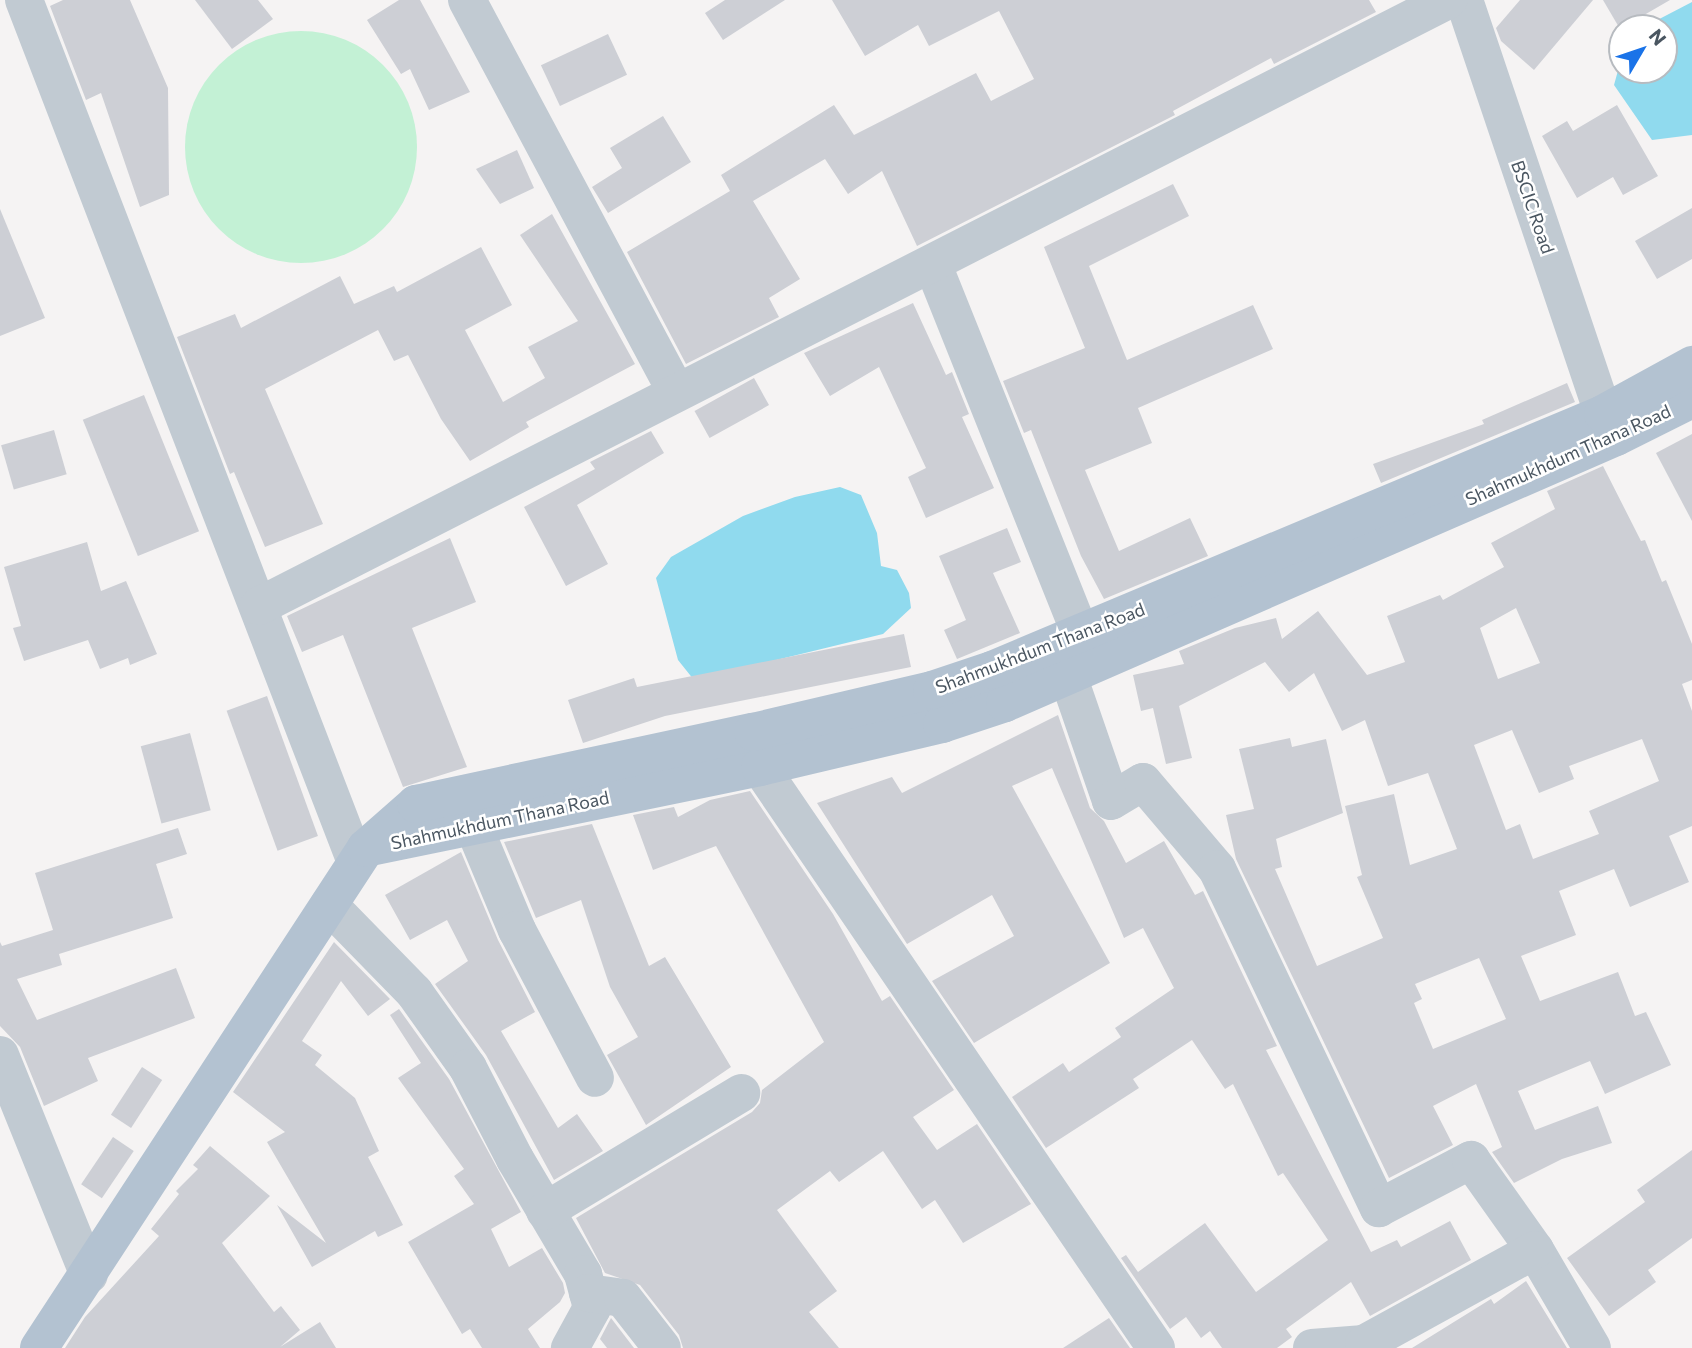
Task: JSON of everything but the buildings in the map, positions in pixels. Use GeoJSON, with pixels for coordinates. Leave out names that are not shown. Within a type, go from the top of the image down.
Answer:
{"type":"FeatureCollection","features":[{"type":"Feature","properties":{"kind":"main road","name":"Shahmukhdum Thana Road"},"geometry":{"type":"LineString","coordinates":[[39,1348],[361,855],[399,815],[434,797],[753,732],[932,690],[1081,635],[1603,414],[1692,365]]}},
{"type":"Feature","properties":{"kind":"main road","name":"Shahmukhdum Thana Road"},"geometry":{"type":"LineString","coordinates":[[361,855],[473,825],[760,767],[942,724],[1006,703],[1068,673],[1616,437],[1692,399]]}},
{"type":"Feature","properties":{"kind":"street"},"geometry":{"type":"LineString","coordinates":[[24,0],[259,606],[361,855]]}},
{"type":"Feature","properties":{"kind":"street"},"geometry":{"type":"LineString","coordinates":[[467,0],[676,391]]}},
{"type":"Feature","properties":{"kind":"street"},"geometry":{"type":"LineString","coordinates":[[259,606],[676,391],[933,265],[1448,0]]}},
{"type":"Feature","properties":{"kind":"street","name":"BSCIC Road"},"geometry":{"type":"LineString","coordinates":[[1464,0],[1603,414]]}},
{"type":"Feature","properties":{"kind":"street"},"geometry":{"type":"LineString","coordinates":[[933,265],[1081,635]]}},
{"type":"Feature","properties":{"kind":"street"},"geometry":{"type":"LineString","coordinates":[[1068,673],[1111,801],[1143,782],[1217,869],[1379,1208],[1471,1160],[1535,1250],[1592,1348]]}},
{"type":"Feature","properties":{"kind":"street"},"geometry":{"type":"LineString","coordinates":[[760,767],[1156,1348]]}},
{"type":"Feature","properties":{"kind":"street"},"geometry":{"type":"LineString","coordinates":[[473,825],[517,930],[595,1078]]}},
{"type":"Feature","properties":{"kind":"street"},"geometry":{"type":"LineString","coordinates":[[329,905],[414,992],[460,1057],[583,1274],[592,1308],[570,1348]]}},
{"type":"Feature","properties":{"kind":"street"},"geometry":{"type":"LineString","coordinates":[[0,1055],[89,1275]]}},
{"type":"Feature","properties":{"kind":"street"},"geometry":{"type":"LineString","coordinates":[[545,1211],[741,1093]]}},
{"type":"Feature","properties":{"kind":"street"},"geometry":{"type":"LineString","coordinates":[[1312,1348],[1364,1344],[1535,1250]]}},
{"type":"Feature","properties":{"kind":"street"},"geometry":{"type":"LineString","coordinates":[[588,1293],[623,1298],[662,1348]]}},
{"type":"Feature","properties":{"kind":"green space"},"geometry":{"type":"Polygon","coordinates":[[[301,31],[345,40],[383,65],[408,103],[417,147],[408,191],[383,229],[345,254],[301,263],[257,254],[219,229],[194,191],[185,147],[194,103],[219,65],[257,40],[301,31]]]}},
{"type":"Feature","properties":{"kind":"water"},"geometry":{"type":"Polygon","coordinates":[[[1692,2],[1692,135],[1652,140],[1614,85],[1678,84],[1678,14],[1669,14],[1692,2]]]}},
{"type":"Feature","properties":{"kind":"water"},"geometry":{"type":"Polygon","coordinates":[[[840,487],[861,495],[877,533],[881,566],[897,570],[909,593],[911,608],[883,634],[694,680],[678,660],[656,578],[671,557],[743,516],[795,497],[840,487]]]}}]}
